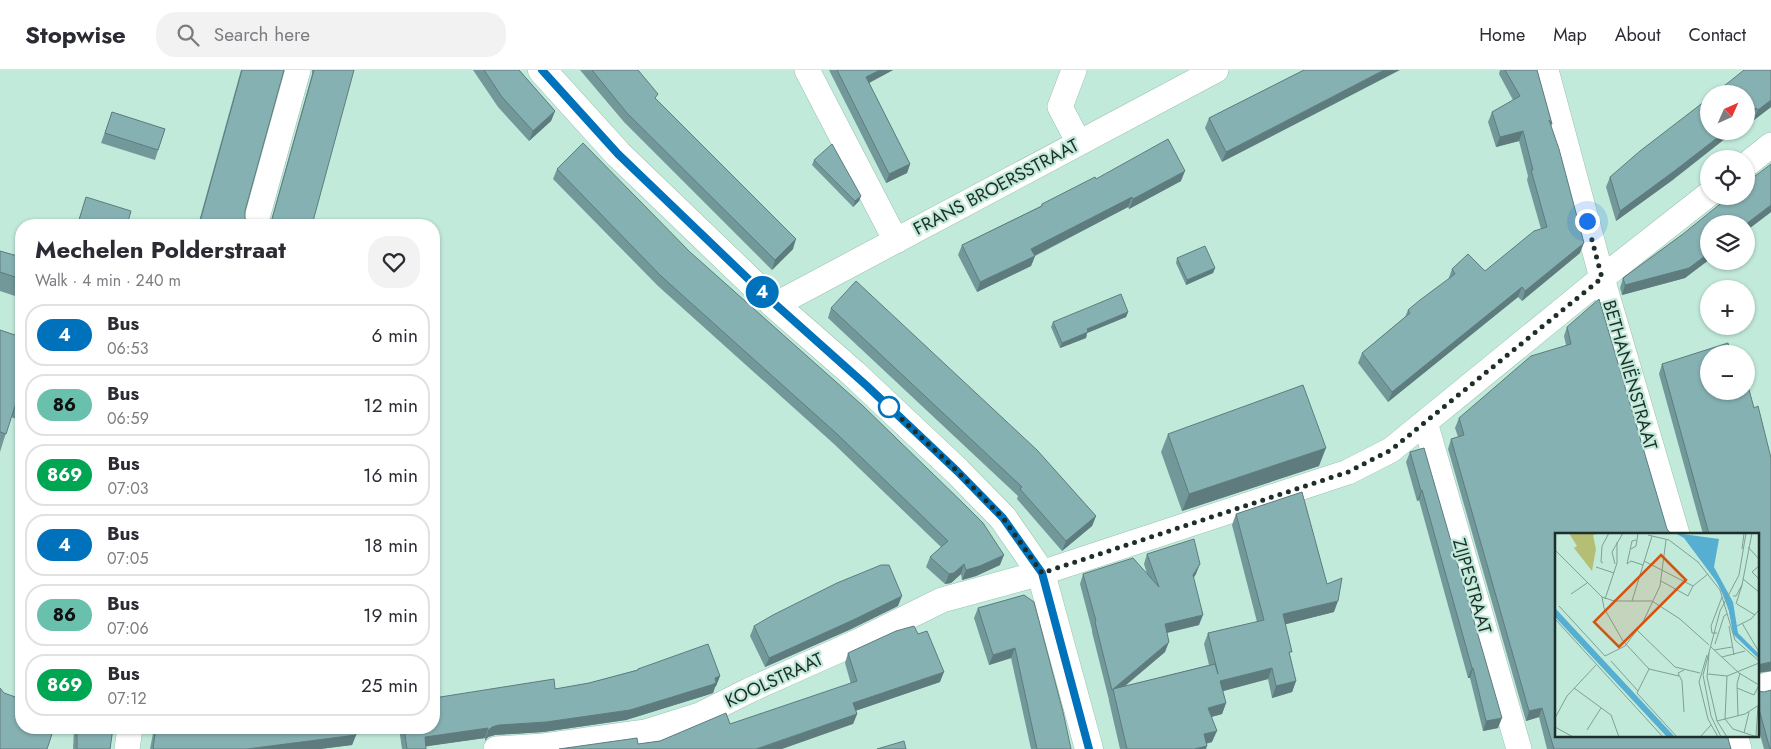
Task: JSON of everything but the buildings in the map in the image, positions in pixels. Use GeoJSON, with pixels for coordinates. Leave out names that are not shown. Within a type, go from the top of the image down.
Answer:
{"type":"FeatureCollection","features":[{"type":"Feature","properties":{"kind":"main road"},"geometry":{"type":"LineString","coordinates":[[542,70],[618,154],[775,305],[854,374],[957,471],[1003,518],[1042,573],[1089,749]]}},
{"type":"Feature","properties":{"kind":"street"},"geometry":{"type":"LineString","coordinates":[[257,219],[298,70]]}},
{"type":"Feature","properties":{"kind":"street"},"geometry":{"type":"LineString","coordinates":[[807,70],[896,240]]}},
{"type":"Feature","properties":{"kind":"street"},"geometry":{"type":"LineString","coordinates":[[1074,70],[1060,107],[1079,143]]}},
{"type":"Feature","properties":{"kind":"street","name":"FRANS BROERSSTRAAT"},"geometry":{"type":"LineString","coordinates":[[775,305],[1216,70]]}},
{"type":"Feature","properties":{"kind":"street","name":"BETHANIËNSTRAAT"},"geometry":{"type":"LineString","coordinates":[[1546,70],[1602,278],[1677,533]]}},
{"type":"Feature","properties":{"kind":"street"},"geometry":{"type":"LineString","coordinates":[[1755,158],[1771,145]]}},
{"type":"Feature","properties":{"kind":"street","name":"KOOLSTRAAT"},"geometry":{"type":"LineString","coordinates":[[496,749],[544,746],[646,732],[700,715],[942,600],[1042,573],[1348,472],[1391,450],[1602,278],[1700,201]]}},
{"type":"Feature","properties":{"kind":"street","name":"ZIJPESTRAAT"},"geometry":{"type":"LineString","coordinates":[[1424,422],[1519,749]]}},
{"type":"Feature","properties":{"kind":"street"},"geometry":{"type":"LineString","coordinates":[[1758,688],[1771,684]]}},
{"type":"Feature","properties":{"kind":"street"},"geometry":{"type":"LineString","coordinates":[[127,749],[129,734]]}},
{"type":"Feature","properties":{"kind":"street"},"geometry":{"type":"LineString","coordinates":[[1735,736],[1739,749]]}},
{"type":"Feature","properties":{"kind":"bus line","name":"4"},"geometry":{"type":"LineString","coordinates":[[542,70],[618,154],[775,305],[854,374],[957,471],[1003,518],[1042,573],[1089,749]]}},
{"type":"Feature","properties":{"kind":"route"},"geometry":{"type":"LineString","coordinates":[[889,407],[957,471],[1003,518],[1042,573],[1348,472],[1391,450],[1602,278],[1587,221]]}}]}
